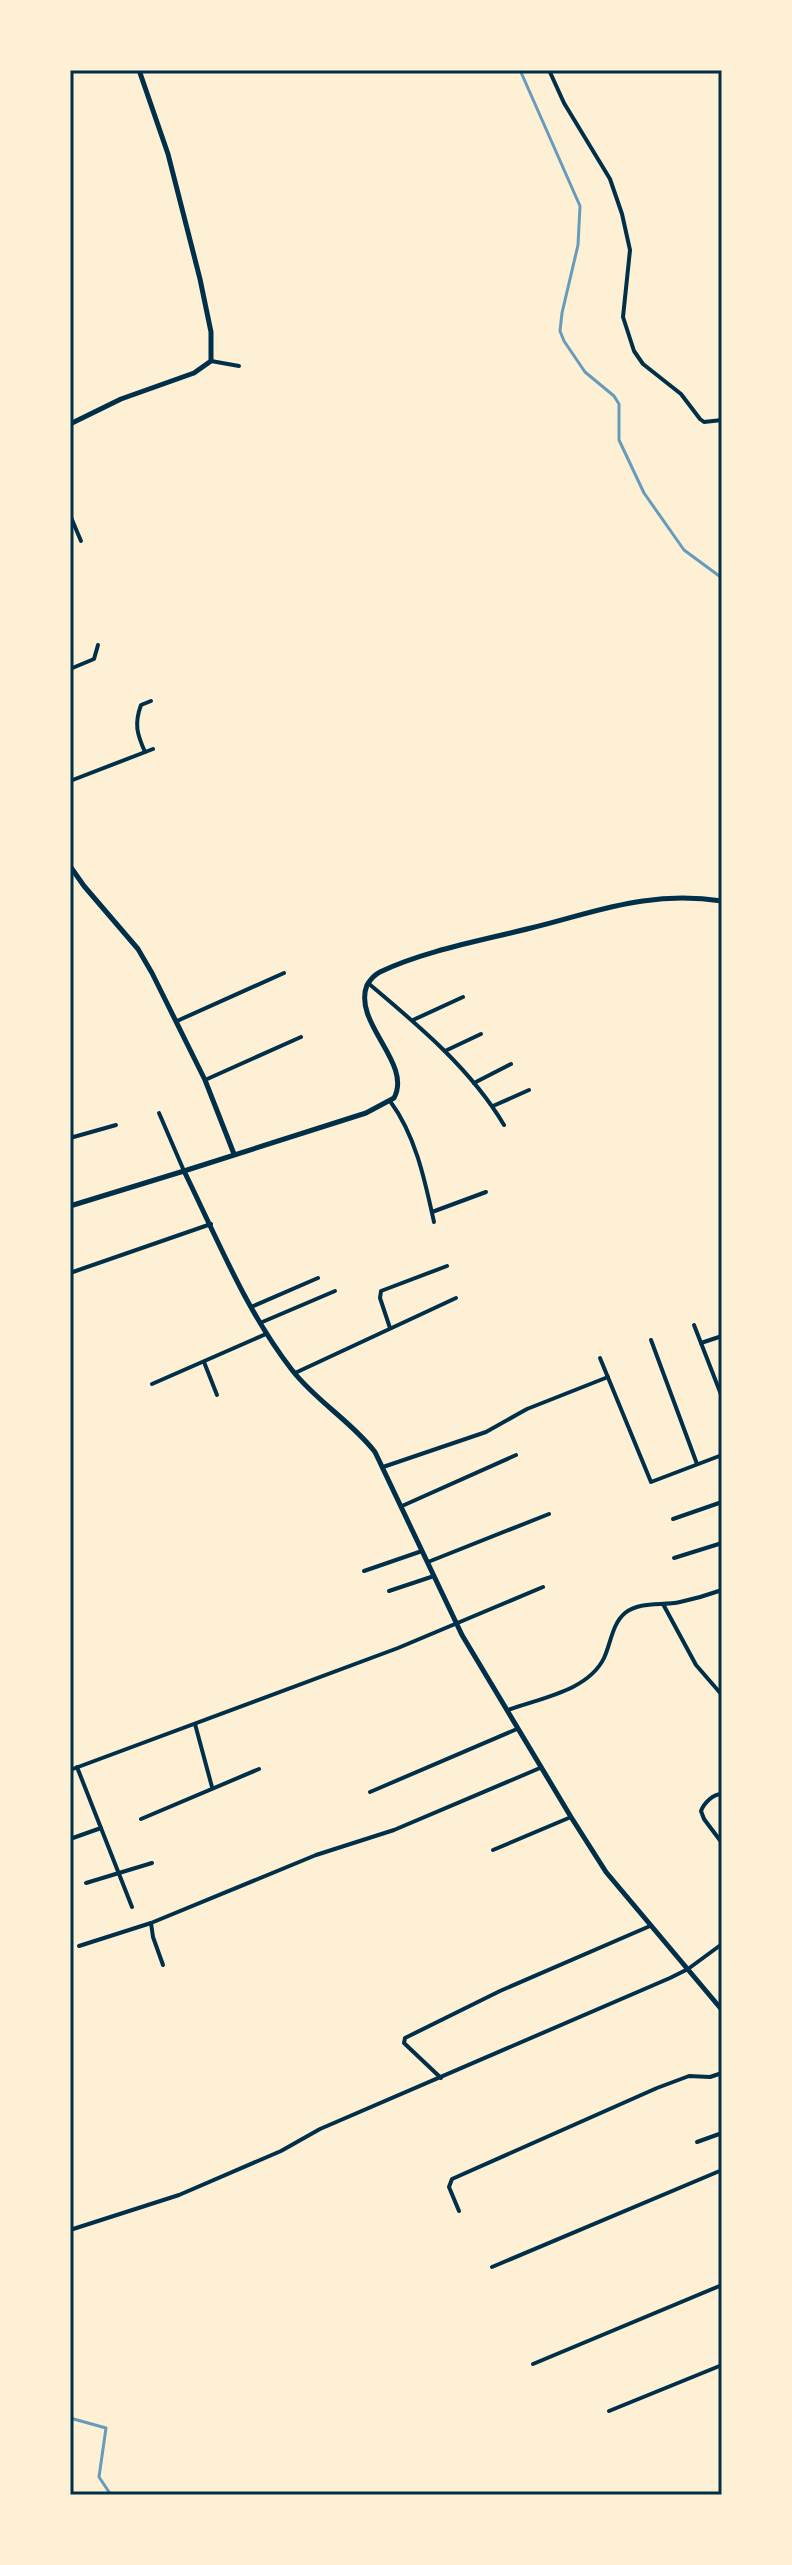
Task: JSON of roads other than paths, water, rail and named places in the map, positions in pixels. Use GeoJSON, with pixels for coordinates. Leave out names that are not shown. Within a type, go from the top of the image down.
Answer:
{"type":"FeatureCollection","features":[{"type":"Feature","properties":{"kind":"street"},"geometry":{"type":"LineString","coordinates":[[70,424],[121,399],[194,373],[211,361],[211,332],[200,279],[168,154],[139,70]]}},
{"type":"Feature","properties":{"kind":"street"},"geometry":{"type":"LineString","coordinates":[[549,70],[564,103],[610,179],[622,214],[630,250],[623,317],[638,359],[673,387],[700,419],[722,420]]}},
{"type":"Feature","properties":{"kind":"street"},"geometry":{"type":"LineString","coordinates":[[211,361],[239,366]]}},
{"type":"Feature","properties":{"kind":"street"},"geometry":{"type":"LineString","coordinates":[[70,515],[81,541]]}},
{"type":"Feature","properties":{"kind":"street"},"geometry":{"type":"LineString","coordinates":[[70,669],[94,659],[98,645]]}},
{"type":"Feature","properties":{"kind":"street"},"geometry":{"type":"LineString","coordinates":[[145,752],[136,731],[136,719],[141,705],[151,701]]}},
{"type":"Feature","properties":{"kind":"street"},"geometry":{"type":"LineString","coordinates":[[70,781],[153,749]]}},
{"type":"Feature","properties":{"kind":"street"},"geometry":{"type":"LineString","coordinates":[[70,866],[138,949],[205,1080],[234,1154]]}},
{"type":"Feature","properties":{"kind":"street"},"geometry":{"type":"LineString","coordinates":[[70,1206],[366,1113],[390,1101],[396,1095],[399,1083],[369,1017],[364,997],[368,983],[381,972],[436,953],[605,907],[673,898],[722,901]]}},
{"type":"Feature","properties":{"kind":"street"},"geometry":{"type":"LineString","coordinates":[[176,1021],[284,973]]}},
{"type":"Feature","properties":{"kind":"street"},"geometry":{"type":"LineString","coordinates":[[368,983],[445,1051],[493,1106],[504,1125]]}},
{"type":"Feature","properties":{"kind":"street"},"geometry":{"type":"LineString","coordinates":[[413,1020],[463,997]]}},
{"type":"Feature","properties":{"kind":"street"},"geometry":{"type":"LineString","coordinates":[[445,1051],[481,1034]]}},
{"type":"Feature","properties":{"kind":"street"},"geometry":{"type":"LineString","coordinates":[[205,1080],[301,1037]]}},
{"type":"Feature","properties":{"kind":"street"},"geometry":{"type":"LineString","coordinates":[[474,1083],[511,1064]]}},
{"type":"Feature","properties":{"kind":"street"},"geometry":{"type":"LineString","coordinates":[[493,1106],[529,1090]]}},
{"type":"Feature","properties":{"kind":"street"},"geometry":{"type":"LineString","coordinates":[[390,1101],[404,1123],[415,1150],[434,1222]]}},
{"type":"Feature","properties":{"kind":"street"},"geometry":{"type":"LineString","coordinates":[[159,1113],[184,1171],[266,1334],[294,1373],[370,1445],[457,1623],[540,1768],[606,1872],[722,2010]]}},
{"type":"Feature","properties":{"kind":"street"},"geometry":{"type":"LineString","coordinates":[[70,1138],[116,1125]]}},
{"type":"Feature","properties":{"kind":"street"},"geometry":{"type":"LineString","coordinates":[[432,1212],[486,1192]]}},
{"type":"Feature","properties":{"kind":"street"},"geometry":{"type":"LineString","coordinates":[[70,1273],[211,1224]]}},
{"type":"Feature","properties":{"kind":"street"},"geometry":{"type":"LineString","coordinates":[[390,1328],[381,1291],[447,1266]]}},
{"type":"Feature","properties":{"kind":"street"},"geometry":{"type":"LineString","coordinates":[[251,1307],[318,1278]]}},
{"type":"Feature","properties":{"kind":"street"},"geometry":{"type":"LineString","coordinates":[[260,1323],[335,1291]]}},
{"type":"Feature","properties":{"kind":"street"},"geometry":{"type":"LineString","coordinates":[[294,1373],[456,1298]]}},
{"type":"Feature","properties":{"kind":"street"},"geometry":{"type":"LineString","coordinates":[[694,1325],[722,1397]]}},
{"type":"Feature","properties":{"kind":"street"},"geometry":{"type":"LineString","coordinates":[[152,1384],[266,1334]]}},
{"type":"Feature","properties":{"kind":"street"},"geometry":{"type":"LineString","coordinates":[[701,1343],[722,1336]]}},
{"type":"Feature","properties":{"kind":"street"},"geometry":{"type":"LineString","coordinates":[[651,1340],[697,1464]]}},
{"type":"Feature","properties":{"kind":"street"},"geometry":{"type":"LineString","coordinates":[[600,1358],[651,1482],[722,1455]]}},
{"type":"Feature","properties":{"kind":"street"},"geometry":{"type":"LineString","coordinates":[[204,1362],[217,1395]]}},
{"type":"Feature","properties":{"kind":"street"},"geometry":{"type":"LineString","coordinates":[[383,1467],[486,1432],[527,1409],[608,1377]]}},
{"type":"Feature","properties":{"kind":"street"},"geometry":{"type":"LineString","coordinates":[[402,1506],[516,1455]]}},
{"type":"Feature","properties":{"kind":"street"},"geometry":{"type":"LineString","coordinates":[[673,1519],[722,1502]]}},
{"type":"Feature","properties":{"kind":"street"},"geometry":{"type":"LineString","coordinates":[[428,1562],[549,1514]]}},
{"type":"Feature","properties":{"kind":"street"},"geometry":{"type":"LineString","coordinates":[[674,1558],[722,1543]]}},
{"type":"Feature","properties":{"kind":"street"},"geometry":{"type":"LineString","coordinates":[[364,1571],[422,1551]]}},
{"type":"Feature","properties":{"kind":"street"},"geometry":{"type":"LineString","coordinates":[[389,1591],[434,1576]]}},
{"type":"Feature","properties":{"kind":"street"},"geometry":{"type":"LineString","coordinates":[[70,1770],[333,1674],[543,1587]]}},
{"type":"Feature","properties":{"kind":"street"},"geometry":{"type":"LineString","coordinates":[[505,1711],[584,1681],[598,1669],[612,1633],[624,1613],[649,1604],[663,1604],[722,1590]]}},
{"type":"Feature","properties":{"kind":"street"},"geometry":{"type":"LineString","coordinates":[[663,1604],[696,1665],[722,1695]]}},
{"type":"Feature","properties":{"kind":"street"},"geometry":{"type":"LineString","coordinates":[[195,1724],[212,1787]]}},
{"type":"Feature","properties":{"kind":"street"},"geometry":{"type":"LineString","coordinates":[[370,1792],[517,1729]]}},
{"type":"Feature","properties":{"kind":"street"},"geometry":{"type":"LineString","coordinates":[[77,1767],[132,1907]]}},
{"type":"Feature","properties":{"kind":"street"},"geometry":{"type":"LineString","coordinates":[[79,1946],[151,1923],[358,1839],[394,1830],[540,1768]]}},
{"type":"Feature","properties":{"kind":"street"},"geometry":{"type":"LineString","coordinates":[[141,1819],[259,1769]]}},
{"type":"Feature","properties":{"kind":"street"},"geometry":{"type":"LineString","coordinates":[[722,1794],[709,1800],[701,1811],[722,1843]]}},
{"type":"Feature","properties":{"kind":"street"},"geometry":{"type":"LineString","coordinates":[[493,1850],[571,1817]]}},
{"type":"Feature","properties":{"kind":"street"},"geometry":{"type":"LineString","coordinates":[[70,1839],[101,1828]]}},
{"type":"Feature","properties":{"kind":"street"},"geometry":{"type":"LineString","coordinates":[[86,1883],[152,1863]]}},
{"type":"Feature","properties":{"kind":"street"},"geometry":{"type":"LineString","coordinates":[[151,1923],[163,1965]]}},
{"type":"Feature","properties":{"kind":"street"},"geometry":{"type":"LineString","coordinates":[[441,2078],[404,2043],[405,2038],[500,1991],[652,1925]]}},
{"type":"Feature","properties":{"kind":"street"},"geometry":{"type":"LineString","coordinates":[[70,2230],[179,2195],[281,2151],[320,2129],[688,1969],[722,1944]]}},
{"type":"Feature","properties":{"kind":"street"},"geometry":{"type":"LineString","coordinates":[[459,2211],[449,2187],[452,2179],[667,2084],[689,2076],[710,2077],[722,2073]]}},
{"type":"Feature","properties":{"kind":"street"},"geometry":{"type":"LineString","coordinates":[[697,2142],[722,2133]]}},
{"type":"Feature","properties":{"kind":"street"},"geometry":{"type":"LineString","coordinates":[[492,2267],[722,2170]]}},
{"type":"Feature","properties":{"kind":"street"},"geometry":{"type":"LineString","coordinates":[[533,2364],[722,2285]]}},
{"type":"Feature","properties":{"kind":"street"},"geometry":{"type":"LineString","coordinates":[[609,2411],[722,2365]]}},
{"type":"Feature","properties":{"kind":"waterway"},"geometry":{"type":"LineString","coordinates":[[520,70],[580,206],[578,245],[560,331],[585,372],[619,404],[619,440],[644,493],[684,550],[722,578]]}},
{"type":"Feature","properties":{"kind":"waterway"},"geometry":{"type":"LineString","coordinates":[[70,2418],[106,2428],[99,2477],[111,2495]]}}]}
